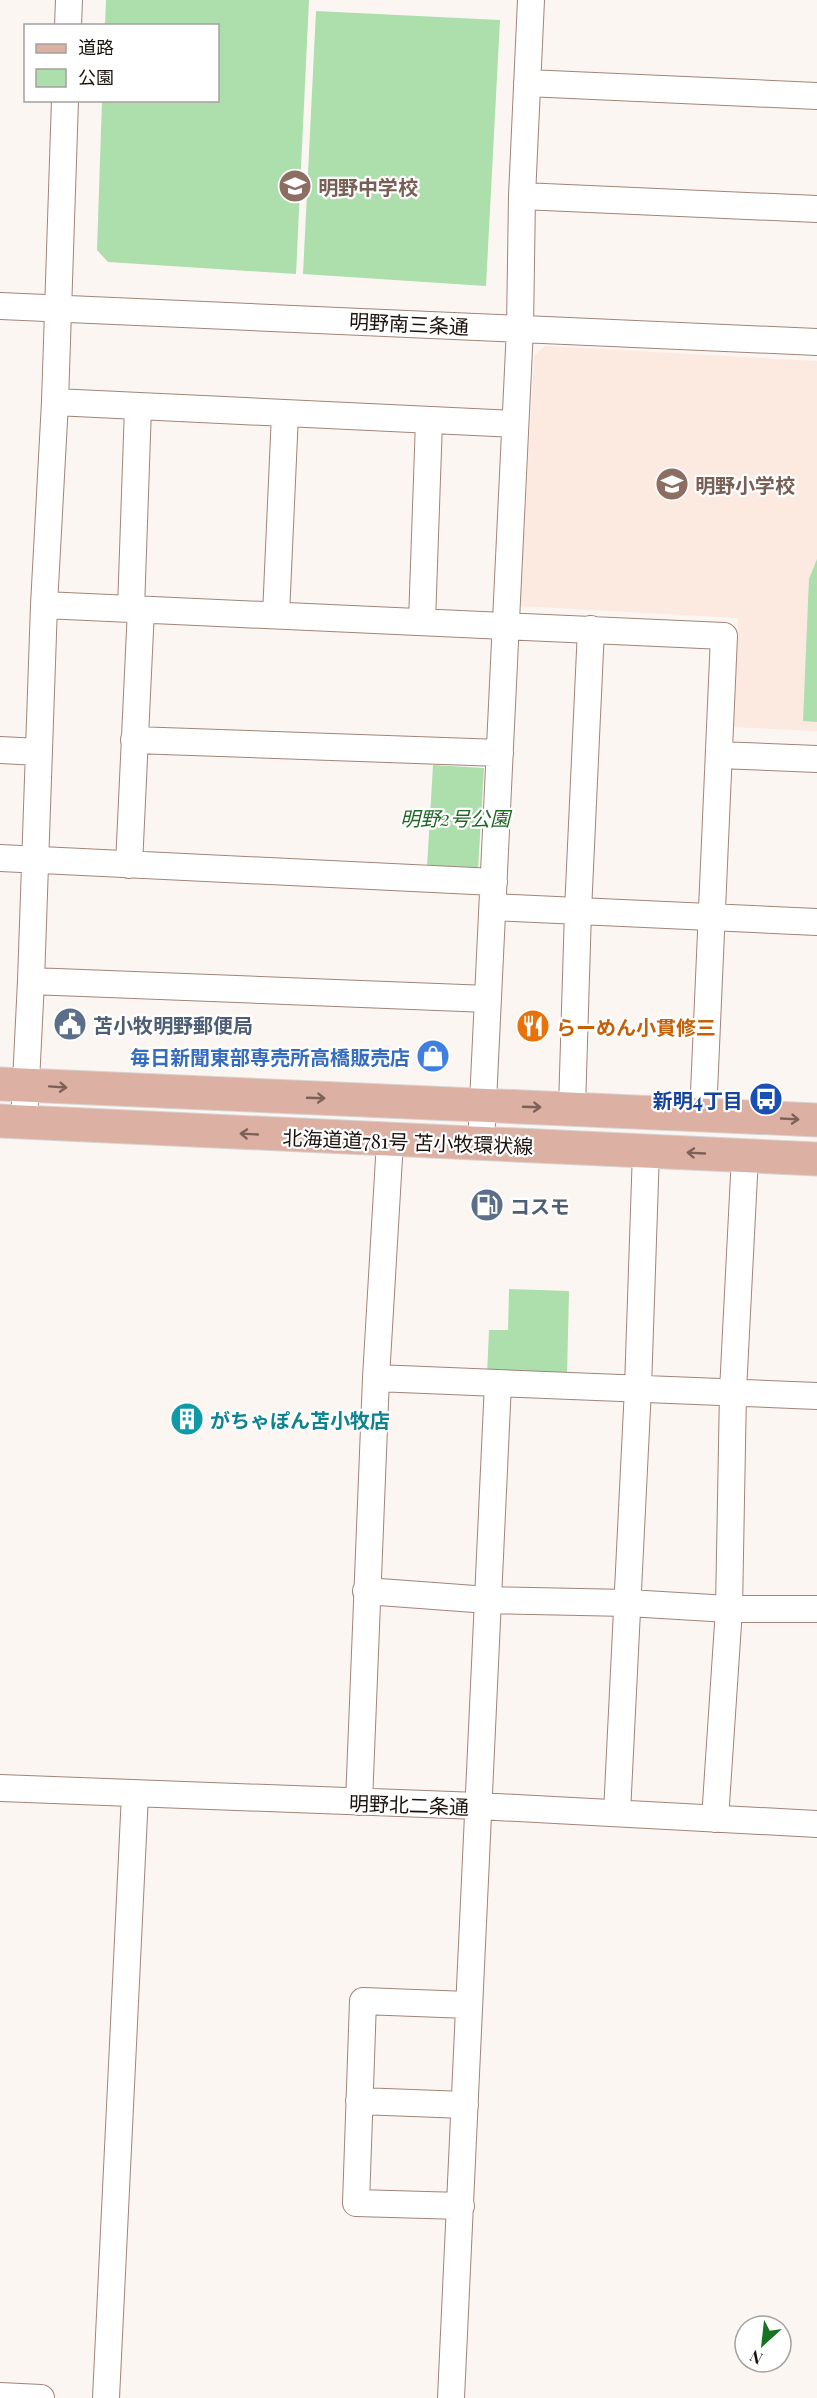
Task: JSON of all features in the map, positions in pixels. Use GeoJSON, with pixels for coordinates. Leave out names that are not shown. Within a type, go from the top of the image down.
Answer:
{"type":"FeatureCollection","features":[{"type":"Feature","properties":{"kind":"main road","name":"北海道道781号 苫小牧環状線"},"geometry":{"type":"LineString","coordinates":[[13,1084],[817,1120]]}},
{"type":"Feature","properties":{"kind":"main road","name":"北海道道781号 苫小牧環状線"},"geometry":{"type":"LineString","coordinates":[[12,1122],[817,1159]]}},
{"type":"Feature","properties":{"kind":"street"},"geometry":{"type":"LineString","coordinates":[[68,24],[69,0]]}},
{"type":"Feature","properties":{"kind":"street"},"geometry":{"type":"LineString","coordinates":[[482,1144],[520,328],[522,195],[531,0]]}},
{"type":"Feature","properties":{"kind":"street"},"geometry":{"type":"LineString","coordinates":[[528,83],[817,96]]}},
{"type":"Feature","properties":{"kind":"street"},"geometry":{"type":"LineString","coordinates":[[12,1122],[13,1084],[31,981],[65,102]]}},
{"type":"Feature","properties":{"kind":"street"},"geometry":{"type":"LineString","coordinates":[[522,195],[817,209]]}},
{"type":"Feature","properties":{"kind":"street","name":"明野南三条通"},"geometry":{"type":"LineString","coordinates":[[0,306],[817,342]]}},
{"type":"Feature","properties":{"kind":"street"},"geometry":{"type":"LineString","coordinates":[[55,402],[515,424]]}},
{"type":"Feature","properties":{"kind":"street"},"geometry":{"type":"LineString","coordinates":[[129,865],[134,740],[138,407]]}},
{"type":"Feature","properties":{"kind":"street"},"geometry":{"type":"LineString","coordinates":[[276,615],[285,414]]}},
{"type":"Feature","properties":{"kind":"street"},"geometry":{"type":"LineString","coordinates":[[422,622],[429,421]]}},
{"type":"Feature","properties":{"kind":"street"},"geometry":{"type":"LineString","coordinates":[[44,605],[724,636],[703,1114]]}},
{"type":"Feature","properties":{"kind":"street"},"geometry":{"type":"LineString","coordinates":[[572,1108],[578,911],[591,629]]}},
{"type":"Feature","properties":{"kind":"street"},"geometry":{"type":"LineString","coordinates":[[134,740],[500,753]]}},
{"type":"Feature","properties":{"kind":"street"},"geometry":{"type":"LineString","coordinates":[[0,750],[39,752]]}},
{"type":"Feature","properties":{"kind":"street"},"geometry":{"type":"LineString","coordinates":[[719,755],[817,759]]}},
{"type":"Feature","properties":{"kind":"street"},"geometry":{"type":"LineString","coordinates":[[0,858],[494,882]]}},
{"type":"Feature","properties":{"kind":"street"},"geometry":{"type":"LineString","coordinates":[[492,907],[817,922]]}},
{"type":"Feature","properties":{"kind":"street"},"geometry":{"type":"LineString","coordinates":[[31,981],[488,999]]}},
{"type":"Feature","properties":{"kind":"street"},"geometry":{"type":"LineString","coordinates":[[358,1802],[376,1378],[390,1141]]}},
{"type":"Feature","properties":{"kind":"street"},"geometry":{"type":"LineString","coordinates":[[617,1813],[638,1388],[646,1151]]}},
{"type":"Feature","properties":{"kind":"street"},"geometry":{"type":"LineString","coordinates":[[715,1819],[729,1609],[733,1391],[745,1156]]}},
{"type":"Feature","properties":{"kind":"street"},"geometry":{"type":"LineString","coordinates":[[376,1378],[817,1396]]}},
{"type":"Feature","properties":{"kind":"street"},"geometry":{"type":"LineString","coordinates":[[451,2398],[498,1383]]}},
{"type":"Feature","properties":{"kind":"street"},"geometry":{"type":"LineString","coordinates":[[366,1591],[488,1600],[729,1609],[817,1609]]}},
{"type":"Feature","properties":{"kind":"street","name":"明野北二条通"},"geometry":{"type":"LineString","coordinates":[[0,1788],[478,1806],[715,1819],[817,1822]]}},
{"type":"Feature","properties":{"kind":"street"},"geometry":{"type":"LineString","coordinates":[[106,2398],[135,1794]]}},
{"type":"Feature","properties":{"kind":"street"},"geometry":{"type":"LineString","coordinates":[[461,2206],[356,2203],[359,2102],[363,2001],[468,2005]]}},
{"type":"Feature","properties":{"kind":"street"},"geometry":{"type":"LineString","coordinates":[[359,2102],[465,2105]]}},
{"type":"Feature","properties":{"kind":"street"},"geometry":{"type":"LineString","coordinates":[[0,2396],[41,2398]]}},
{"type":"Feature","properties":{"kind":"shaded area","name":"明野小学校"},"geometry":{"type":"Polygon","coordinates":[[[545,346],[817,361],[817,731],[733,727],[738,618],[520,606],[534,356],[545,346]]]}},
{"type":"Feature","properties":{"kind":"green space"},"geometry":{"type":"Polygon","coordinates":[[[106,0],[309,0],[296,274],[108,262],[97,250],[102,102],[219,102],[219,24],[105,24],[106,0]]]}},
{"type":"Feature","properties":{"kind":"green space"},"geometry":{"type":"Polygon","coordinates":[[[316,11],[500,20],[486,286],[303,274],[316,11]]]}},
{"type":"Feature","properties":{"kind":"green space"},"geometry":{"type":"Polygon","coordinates":[[[817,559],[817,722],[803,721],[809,579],[817,559]]]}},
{"type":"Feature","properties":{"kind":"green space","name":"明野2号公園"},"geometry":{"type":"Polygon","coordinates":[[[433,765],[484,768],[478,870],[427,867],[433,765]]]}},
{"type":"Feature","properties":{"kind":"green space"},"geometry":{"type":"Polygon","coordinates":[[[509,1289],[569,1291],[567,1377],[487,1375],[489,1330],[508,1330],[509,1289]]]}},
{"type":"Feature","properties":{"kind":"place","name":"明野中学校"},"geometry":{"type":"Point","coordinates":[295,186]}},
{"type":"Feature","properties":{"kind":"place","name":"明野小学校"},"geometry":{"type":"Point","coordinates":[672,484]}},
{"type":"Feature","properties":{"kind":"place","name":"苫小牧明野郵便局"},"geometry":{"type":"Point","coordinates":[70,1024]}},
{"type":"Feature","properties":{"kind":"place","name":"らーめん小貫修三"},"geometry":{"type":"Point","coordinates":[533,1026]}},
{"type":"Feature","properties":{"kind":"place","name":"毎日新聞東部専売所高橋販売店"},"geometry":{"type":"Point","coordinates":[433,1056]}},
{"type":"Feature","properties":{"kind":"place","name":"新明4丁目"},"geometry":{"type":"Point","coordinates":[766,1099]}},
{"type":"Feature","properties":{"kind":"place","name":"コスモ"},"geometry":{"type":"Point","coordinates":[487,1205]}},
{"type":"Feature","properties":{"kind":"place","name":"がちゃぽん苫小牧店"},"geometry":{"type":"Point","coordinates":[187,1419]}}]}
